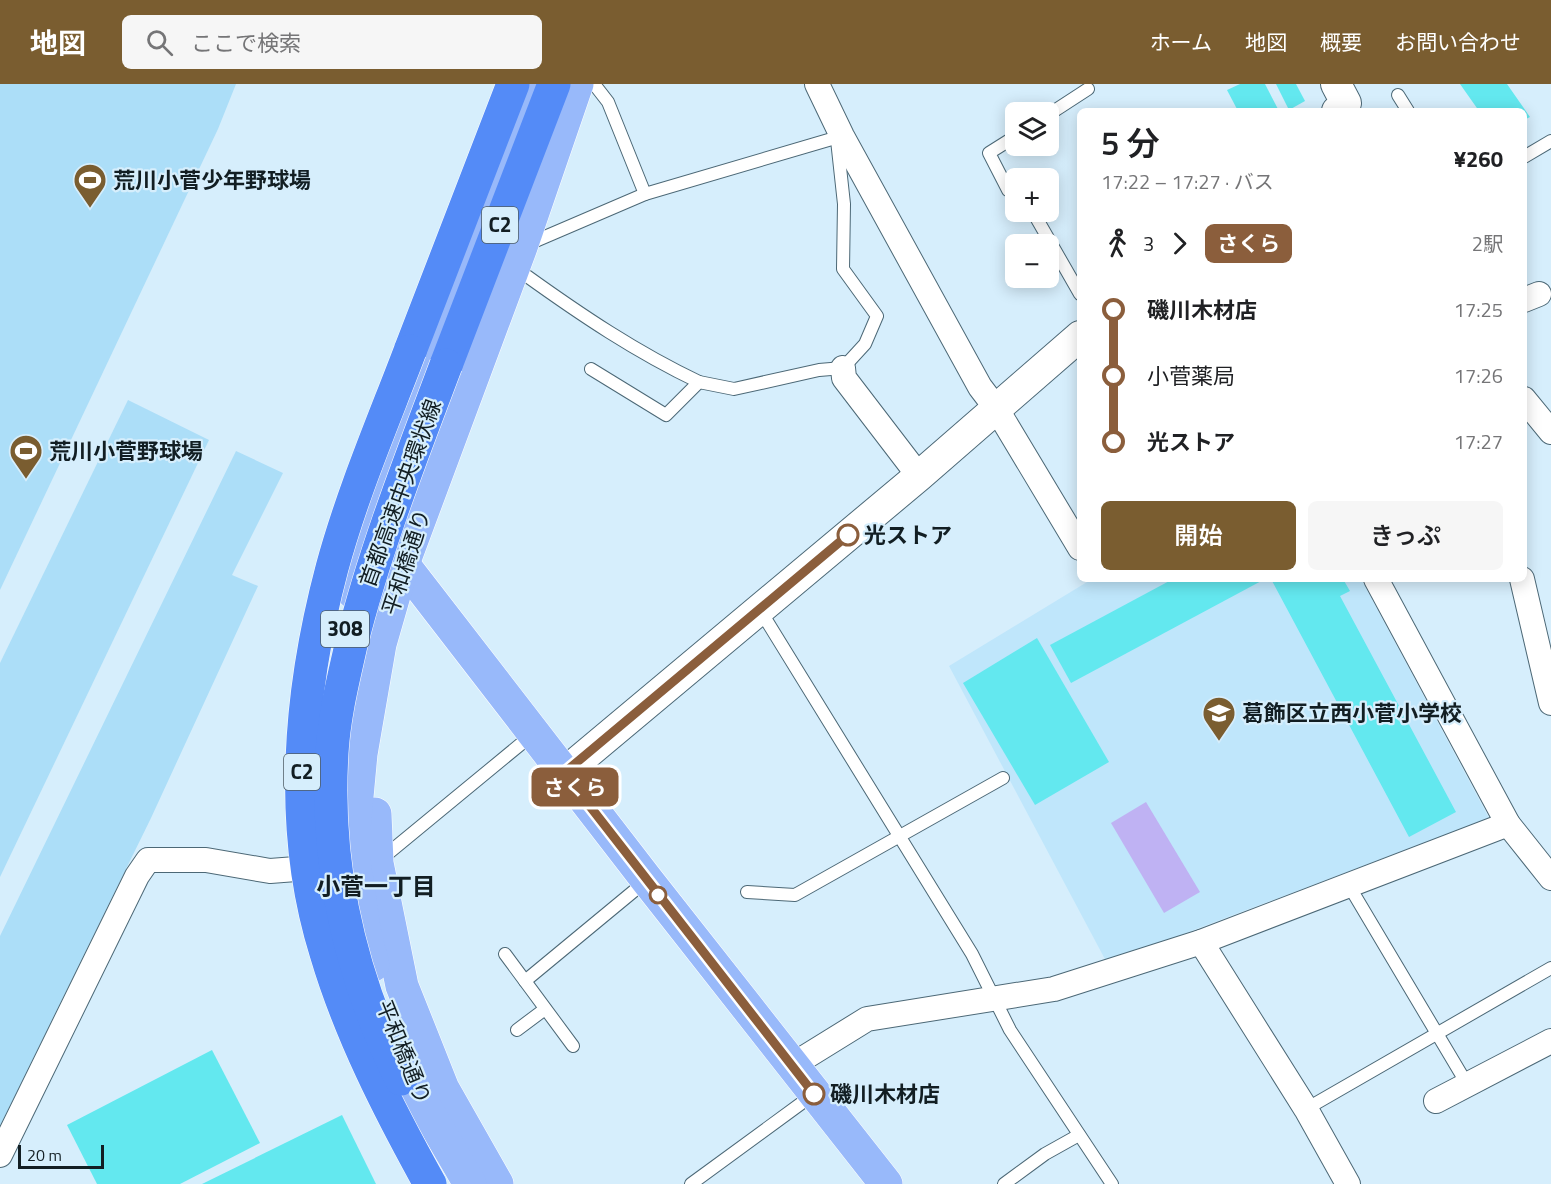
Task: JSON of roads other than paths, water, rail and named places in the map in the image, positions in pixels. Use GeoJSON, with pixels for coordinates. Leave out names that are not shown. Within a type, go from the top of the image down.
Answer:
{"type":"FeatureCollection","features":[{"type":"Feature","properties":{"kind":"highway","name":"首都高速中央環状線"},"geometry":{"type":"LineString","coordinates":[[430,1184],[372,1070],[343,1004],[325,952],[314,907],[306,848],[302,792],[305,712],[314,648],[322,613],[333,567],[355,499],[513,84]]}},
{"type":"Feature","properties":{"kind":"highway","name":"首都高速中央環状線"},"geometry":{"type":"LineString","coordinates":[[456,1184],[394,1064],[368,1000],[351,948],[340,901],[333,844],[332,751],[338,706],[367,582],[389,515],[554,84]]}},
{"type":"Feature","properties":{"kind":"main road","name":"平和橋通り"},"geometry":{"type":"LineString","coordinates":[[417,1184],[392,1139],[351,1042],[330,985],[320,867],[330,702],[364,539],[531,84]]}},
{"type":"Feature","properties":{"kind":"main road","name":"平和橋通り"},"geometry":{"type":"LineString","coordinates":[[470,1184],[421,1100],[387,1018],[364,934],[365,862],[375,805],[361,754],[380,644],[403,564],[522,261],[577,84]]}},
{"type":"Feature","properties":{"kind":"main road"},"geometry":{"type":"LineString","coordinates":[[403,564],[791,1066],[886,1184]]}},
{"type":"Feature","properties":{"kind":"main road"},"geometry":{"type":"LineString","coordinates":[[365,862],[402,986],[443,1089],[497,1184]]}},
{"type":"Feature","properties":{"kind":"street"},"geometry":{"type":"LineString","coordinates":[[817,84],[839,137],[980,387],[996,408],[1077,543]]}},
{"type":"Feature","properties":{"kind":"street"},"geometry":{"type":"LineString","coordinates":[[564,773],[919,476],[1077,339]]}},
{"type":"Feature","properties":{"kind":"street"},"geometry":{"type":"LineString","coordinates":[[843,368],[844,378],[919,476]]}},
{"type":"Feature","properties":{"kind":"street"},"geometry":{"type":"LineString","coordinates":[[1527,403],[1551,432]]}},
{"type":"Feature","properties":{"kind":"street"},"geometry":{"type":"LineString","coordinates":[[1378,582],[1508,824],[1551,878]]}},
{"type":"Feature","properties":{"kind":"street"},"geometry":{"type":"LineString","coordinates":[[1523,582],[1551,703]]}},
{"type":"Feature","properties":{"kind":"street"},"geometry":{"type":"LineString","coordinates":[[791,1066],[867,1019],[1054,989],[1201,942],[1508,824]]}},
{"type":"Feature","properties":{"kind":"street"},"geometry":{"type":"LineString","coordinates":[[0,1155],[137,876],[148,860],[206,860],[270,871],[365,862]]}},
{"type":"Feature","properties":{"kind":"street"},"geometry":{"type":"LineString","coordinates":[[1201,942],[1305,1109],[1348,1184]]}},
{"type":"Feature","properties":{"kind":"street"},"geometry":{"type":"LineString","coordinates":[[1436,1101],[1551,1041]]}},
{"type":"Feature","properties":{"kind":"lane"},"geometry":{"type":"LineString","coordinates":[[594,84],[608,102],[645,194]]}},
{"type":"Feature","properties":{"kind":"lane"},"geometry":{"type":"LineString","coordinates":[[1059,108],[1089,90]]}},
{"type":"Feature","properties":{"kind":"lane"},"geometry":{"type":"LineString","coordinates":[[1398,95],[1406,108]]}},
{"type":"Feature","properties":{"kind":"lane"},"geometry":{"type":"LineString","coordinates":[[839,137],[843,204],[843,269],[878,316],[865,344],[843,368],[819,370],[734,389],[699,382],[658,362],[597,327],[522,261],[645,194],[839,137]]}},
{"type":"Feature","properties":{"kind":"lane"},"geometry":{"type":"LineString","coordinates":[[1527,156],[1551,141]]}},
{"type":"Feature","properties":{"kind":"lane"},"geometry":{"type":"LineString","coordinates":[[1005,143],[989,153],[1005,184]]}},
{"type":"Feature","properties":{"kind":"lane"},"geometry":{"type":"LineString","coordinates":[[1038,222],[1077,289]]}},
{"type":"Feature","properties":{"kind":"lane"},"geometry":{"type":"LineString","coordinates":[[591,369],[666,415],[699,382]]}},
{"type":"Feature","properties":{"kind":"lane"},"geometry":{"type":"LineString","coordinates":[[759,609],[972,954],[1010,1030],[1112,1184]]}},
{"type":"Feature","properties":{"kind":"lane"},"geometry":{"type":"LineString","coordinates":[[365,862],[534,734]]}},
{"type":"Feature","properties":{"kind":"lane"},"geometry":{"type":"LineString","coordinates":[[747,892],[795,895],[1003,778]]}},
{"type":"Feature","properties":{"kind":"lane"},"geometry":{"type":"LineString","coordinates":[[525,981],[647,880]]}},
{"type":"Feature","properties":{"kind":"lane"},"geometry":{"type":"LineString","coordinates":[[1348,884],[1467,1084]]}},
{"type":"Feature","properties":{"kind":"lane"},"geometry":{"type":"LineString","coordinates":[[505,954],[573,1046]]}},
{"type":"Feature","properties":{"kind":"lane"},"geometry":{"type":"LineString","coordinates":[[1305,1109],[1551,968]]}},
{"type":"Feature","properties":{"kind":"lane"},"geometry":{"type":"LineString","coordinates":[[517,1030],[545,1009]]}},
{"type":"Feature","properties":{"kind":"lane"},"geometry":{"type":"LineString","coordinates":[[691,1184],[814,1094]]}},
{"type":"Feature","properties":{"kind":"lane"},"geometry":{"type":"LineString","coordinates":[[1004,1184],[1078,1135]]}},
{"type":"Feature","properties":{"kind":"place","name":"荒川小菅少年野球場"},"geometry":{"type":"Point","coordinates":[90,209]}},
{"type":"Feature","properties":{"kind":"place","name":"荒川小菅野球場"},"geometry":{"type":"Point","coordinates":[26,480]}},
{"type":"Feature","properties":{"kind":"place","name":"光ストア"},"geometry":{"type":"Point","coordinates":[848,535]}},
{"type":"Feature","properties":{"kind":"place","name":"葛飾区立西小菅小学校"},"geometry":{"type":"Point","coordinates":[1219,742]}},
{"type":"Feature","properties":{"kind":"place","name":"磯川木材店"},"geometry":{"type":"Point","coordinates":[814,1094]}},
{"type":"Feature","properties":{"kind":"district","name":"小菅一丁目"},"geometry":{"type":"Point","coordinates":[376,887]}}]}
